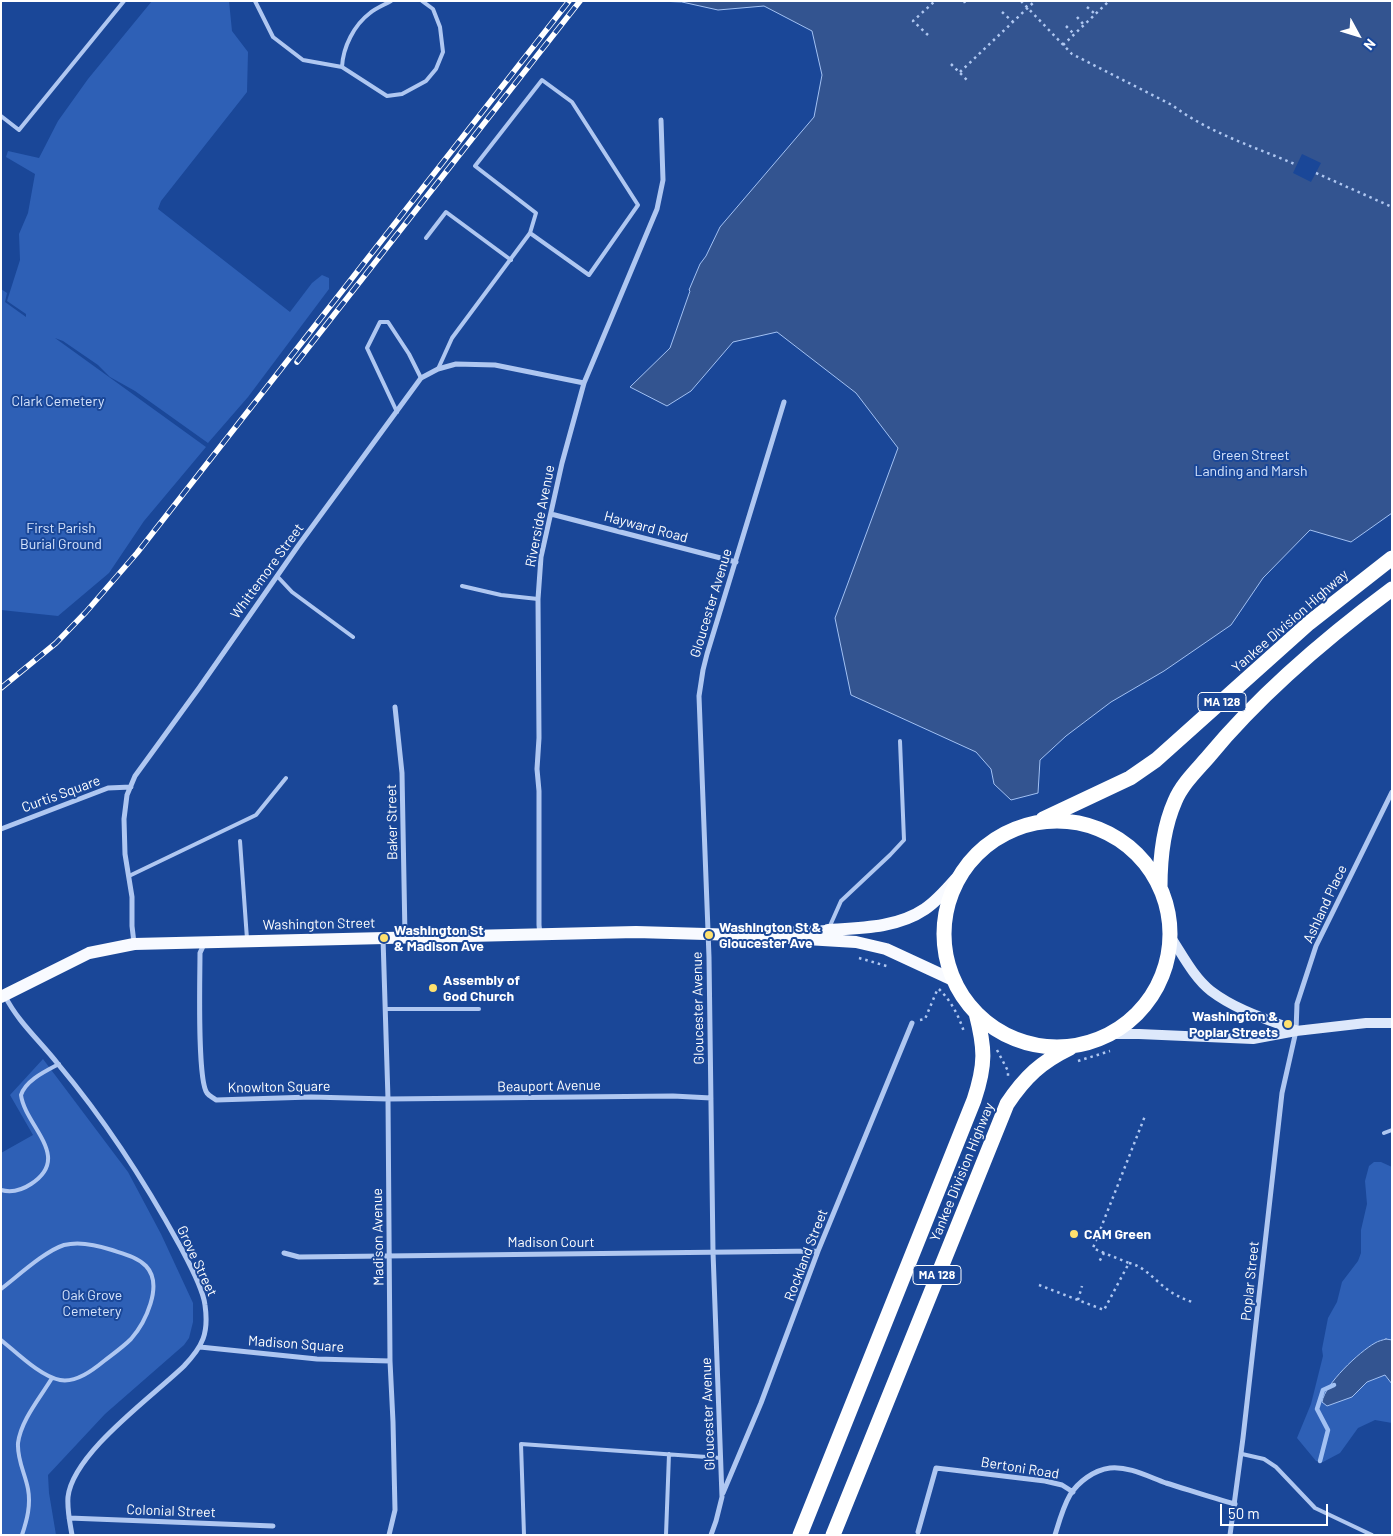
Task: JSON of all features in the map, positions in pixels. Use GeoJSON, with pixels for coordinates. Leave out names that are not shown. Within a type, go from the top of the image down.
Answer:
{"type":"FeatureCollection","features":[{"type":"Feature","properties":{"kind":"highway","name":"Yankee Division Highway"},"geometry":{"type":"LineString","coordinates":[[1036,822],[1130,778],[1156,760],[1309,623],[1392,558]]}},
{"type":"Feature","properties":{"kind":"highway","name":"MA 128"},"geometry":{"type":"LineString","coordinates":[[1079,1045],[1109,1034],[1135,1015],[1147,1002],[1162,974],[1167,960],[1170,936],[1167,912],[1160,888],[1160,864],[1166,825],[1176,799],[1190,778],[1241,720],[1265,696],[1357,615],[1392,589]]}},
{"type":"Feature","properties":{"kind":"highway"},"geometry":{"type":"LineString","coordinates":[[1036,822],[1055,820],[1074,822],[1096,827],[1111,834],[1137,854],[1146,864],[1160,888]]}},
{"type":"Feature","properties":{"kind":"highway","name":"MA 128"},"geometry":{"type":"LineString","coordinates":[[976,1013],[963,997],[953,980],[946,957],[945,920],[951,895],[964,870],[977,854],[996,839],[1015,829],[1036,822]]}},
{"type":"Feature","properties":{"kind":"highway","name":"Yankee Division Highway"},"geometry":{"type":"LineString","coordinates":[[800,1535],[981,1080],[983,1041],[976,1013]]}},
{"type":"Feature","properties":{"kind":"highway"},"geometry":{"type":"LineString","coordinates":[[976,1013],[1002,1033],[1028,1043],[1052,1047],[1079,1045]]}},
{"type":"Feature","properties":{"kind":"highway","name":"Yankee Division Highway"},"geometry":{"type":"LineString","coordinates":[[833,1535],[1007,1104],[1036,1068],[1051,1058],[1079,1045]]}},
{"type":"Feature","properties":{"kind":"main road","name":"Washington Street"},"geometry":{"type":"LineString","coordinates":[[3,996],[90,953],[134,944],[405,936],[636,932],[740,935],[871,927],[890,924],[910,916],[933,902],[964,870]]}},
{"type":"Feature","properties":{"kind":"main road","name":"Washington Street"},"geometry":{"type":"LineString","coordinates":[[740,935],[856,942],[886,949],[953,980]]}},
{"type":"Feature","properties":{"kind":"main road"},"geometry":{"type":"LineString","coordinates":[[1170,936],[1197,976],[1210,990],[1236,1007],[1296,1030]]}},
{"type":"Feature","properties":{"kind":"main road"},"geometry":{"type":"LineString","coordinates":[[1109,1034],[1254,1039],[1296,1030],[1366,1023],[1392,1023]]}},
{"type":"Feature","properties":{"kind":"street","name":"Riverside Avenue"},"geometry":{"type":"LineString","coordinates":[[540,934],[539,791],[536,769],[539,729],[538,599],[542,558],[562,464],[584,383],[657,209],[663,180],[661,120]]}},
{"type":"Feature","properties":{"kind":"street","name":"Whittemore Street"},"geometry":{"type":"LineString","coordinates":[[134,944],[132,897],[125,854],[124,819],[127,795],[134,776],[421,378],[438,369],[456,364],[495,365],[584,383]]}},
{"type":"Feature","properties":{"kind":"street","name":"Gloucester Avenue"},"geometry":{"type":"LineString","coordinates":[[711,1535],[722,1497],[713,1252],[708,935],[699,696],[703,670],[784,402]]}},
{"type":"Feature","properties":{"kind":"street","name":"Hayward Road"},"geometry":{"type":"LineString","coordinates":[[551,514],[736,562]]}},
{"type":"Feature","properties":{"kind":"street","name":"Baker Street"},"geometry":{"type":"LineString","coordinates":[[395,707],[402,773],[405,936]]}},
{"type":"Feature","properties":{"kind":"street","name":"Curtis Square"},"geometry":{"type":"LineString","coordinates":[[1,829],[108,788],[130,787]]}},
{"type":"Feature","properties":{"kind":"street","name":"Ashland Place"},"geometry":{"type":"LineString","coordinates":[[1296,1030],[1297,1004],[1316,946],[1392,792]]}},
{"type":"Feature","properties":{"kind":"street","name":"Madison Avenue"},"geometry":{"type":"LineString","coordinates":[[382,937],[388,1099],[390,1361],[395,1510],[389,1535]]}},
{"type":"Feature","properties":{"kind":"street","name":"Knowlton Square"},"geometry":{"type":"LineString","coordinates":[[205,941],[200,954],[200,1017],[203,1080],[206,1093],[216,1100],[311,1097],[388,1099]]}},
{"type":"Feature","properties":{"kind":"street","name":"Grove Street"},"geometry":{"type":"LineString","coordinates":[[3,996],[59,1064],[119,1145],[162,1213],[189,1264],[205,1304],[204,1338],[200,1348]]}},
{"type":"Feature","properties":{"kind":"street","name":"Rockland Street"},"geometry":{"type":"LineString","coordinates":[[722,1497],[761,1404],[818,1251],[912,1023]]}},
{"type":"Feature","properties":{"kind":"street","name":"Poplar Street"},"geometry":{"type":"LineString","coordinates":[[1230,1535],[1242,1454],[1282,1093],[1296,1030]]}},
{"type":"Feature","properties":{"kind":"street","name":"Beauport Avenue"},"geometry":{"type":"LineString","coordinates":[[388,1099],[673,1096],[711,1098]]}},
{"type":"Feature","properties":{"kind":"street","name":"Madison Court"},"geometry":{"type":"LineString","coordinates":[[284,1253],[299,1257],[818,1251]]}},
{"type":"Feature","properties":{"kind":"street","name":"Madison Square"},"geometry":{"type":"LineString","coordinates":[[200,1348],[317,1359],[390,1361]]}},
{"type":"Feature","properties":{"kind":"street"},"geometry":{"type":"LineString","coordinates":[[72,1535],[68,1497],[83,1462],[100,1443],[180,1370],[200,1348]]}},
{"type":"Feature","properties":{"kind":"street","name":"Bertoni Road"},"geometry":{"type":"LineString","coordinates":[[918,1532],[936,1468],[1045,1481],[1062,1485],[1072,1492],[1098,1471],[1111,1468],[1120,1469],[1235,1504]]}},
{"type":"Feature","properties":{"kind":"street"},"geometry":{"type":"LineString","coordinates":[[1055,1535],[1066,1503],[1072,1492]]}},
{"type":"Feature","properties":{"kind":"street","name":"Colonial Street"},"geometry":{"type":"LineString","coordinates":[[69,1518],[273,1526]]}},
{"type":"Feature","properties":{"kind":"lane"},"geometry":{"type":"LineString","coordinates":[[1,116],[19,130],[124,1]]}},
{"type":"Feature","properties":{"kind":"lane"},"geometry":{"type":"LineString","coordinates":[[254,1],[273,37],[303,60],[342,67],[387,96],[402,94],[426,81],[436,68],[443,52],[440,27],[433,9],[422,1]]}},
{"type":"Feature","properties":{"kind":"lane"},"geometry":{"type":"LineString","coordinates":[[342,67],[342,57],[353,31],[370,13],[391,1]]}},
{"type":"Feature","properties":{"kind":"lane"},"geometry":{"type":"LineString","coordinates":[[438,369],[452,338],[530,234],[536,213],[475,166],[542,80],[572,102],[638,205],[589,275],[530,234]]}},
{"type":"Feature","properties":{"kind":"lane"},"geometry":{"type":"LineString","coordinates":[[426,238],[446,212],[510,260]]}},
{"type":"Feature","properties":{"kind":"lane"},"geometry":{"type":"LineString","coordinates":[[397,412],[367,348],[380,322],[388,322],[409,354],[421,378]]}},
{"type":"Feature","properties":{"kind":"lane"},"geometry":{"type":"LineString","coordinates":[[277,576],[292,592],[354,637]]}},
{"type":"Feature","properties":{"kind":"lane"},"geometry":{"type":"LineString","coordinates":[[462,586],[502,595],[538,599]]}},
{"type":"Feature","properties":{"kind":"lane"},"geometry":{"type":"LineString","coordinates":[[828,930],[841,901],[890,856],[904,840],[900,742]]}},
{"type":"Feature","properties":{"kind":"lane"},"geometry":{"type":"LineString","coordinates":[[128,876],[256,815],[286,778]]}},
{"type":"Feature","properties":{"kind":"lane"},"geometry":{"type":"LineString","coordinates":[[240,842],[247,940]]}},
{"type":"Feature","properties":{"kind":"lane"},"geometry":{"type":"LineString","coordinates":[[385,1008],[479,1009]]}},
{"type":"Feature","properties":{"kind":"lane"},"geometry":{"type":"LineString","coordinates":[[1,1190],[14,1191],[28,1186],[46,1170],[48,1163],[47,1148],[24,1106],[21,1095],[33,1080],[59,1064]]}},
{"type":"Feature","properties":{"kind":"lane"},"geometry":{"type":"LineString","coordinates":[[1384,1133],[1392,1130]]}},
{"type":"Feature","properties":{"kind":"lane"},"geometry":{"type":"LineString","coordinates":[[1,1289],[54,1250],[64,1245],[75,1244],[100,1246],[134,1258],[147,1267],[151,1273],[153,1283],[153,1293],[139,1328],[124,1346],[100,1364],[69,1381],[52,1378],[1,1340]]}},
{"type":"Feature","properties":{"kind":"lane"},"geometry":{"type":"LineString","coordinates":[[22,1535],[27,1519],[28,1488],[19,1458],[18,1444],[25,1421],[52,1378]]}},
{"type":"Feature","properties":{"kind":"lane"},"geometry":{"type":"LineString","coordinates":[[524,1535],[521,1444],[721,1458]]}},
{"type":"Feature","properties":{"kind":"lane"},"geometry":{"type":"LineString","coordinates":[[666,1535],[669,1454]]}},
{"type":"Feature","properties":{"kind":"lane"},"geometry":{"type":"LineString","coordinates":[[1242,1454],[1258,1457],[1269,1462],[1315,1508],[1372,1535]]}},
{"type":"Feature","properties":{"kind":"path"},"geometry":{"type":"LineString","coordinates":[[928,35],[913,21],[935,1]]}},
{"type":"Feature","properties":{"kind":"path"},"geometry":{"type":"LineString","coordinates":[[1021,1],[1072,54],[1172,105],[1187,116],[1259,150],[1298,165]]}},
{"type":"Feature","properties":{"kind":"path"},"geometry":{"type":"LineString","coordinates":[[960,72],[1035,1]]}},
{"type":"Feature","properties":{"kind":"path"},"geometry":{"type":"LineString","coordinates":[[1101,1],[1105,5]]}},
{"type":"Feature","properties":{"kind":"path"},"geometry":{"type":"LineString","coordinates":[[1064,45],[1109,1]]}},
{"type":"Feature","properties":{"kind":"path"},"geometry":{"type":"LineString","coordinates":[[1087,7],[1095,14]]}},
{"type":"Feature","properties":{"kind":"path"},"geometry":{"type":"LineString","coordinates":[[1002,12],[1013,22]]}},
{"type":"Feature","properties":{"kind":"path"},"geometry":{"type":"LineString","coordinates":[[1077,17],[1084,25]]}},
{"type":"Feature","properties":{"kind":"path"},"geometry":{"type":"LineString","coordinates":[[1066,26],[1074,34]]}},
{"type":"Feature","properties":{"kind":"path"},"geometry":{"type":"LineString","coordinates":[[952,64],[968,81]]}},
{"type":"Feature","properties":{"kind":"path"},"geometry":{"type":"LineString","coordinates":[[1316,173],[1392,207]]}},
{"type":"Feature","properties":{"kind":"path"},"geometry":{"type":"LineString","coordinates":[[912,1023],[925,1019],[938,988]]}},
{"type":"Feature","properties":{"kind":"path"},"geometry":{"type":"LineString","coordinates":[[1145,1116],[1093,1248],[1148,1272],[1164,1287],[1182,1298],[1195,1303]]}},
{"type":"Feature","properties":{"kind":"path"},"geometry":{"type":"LineString","coordinates":[[1099,1262],[1104,1253]]}},
{"type":"Feature","properties":{"kind":"path"},"geometry":{"type":"LineString","coordinates":[[1039,1286],[1104,1310],[1129,1263]]}},
{"type":"Feature","properties":{"kind":"path"},"geometry":{"type":"LineString","coordinates":[[1078,1300],[1082,1286]]}},
{"type":"Feature","properties":{"kind":"green space"},"geometry":{"type":"Polygon","coordinates":[[[152,1],[229,1],[232,31],[248,52],[247,92],[161,201],[158,209],[290,312],[312,283],[322,275],[329,278],[329,289],[248,397],[208,443],[135,391],[110,377],[98,365],[63,341],[55,338],[206,447],[144,521],[109,573],[58,616],[1,610],[1,289],[7,293],[5,302],[26,317],[26,314],[7,301],[20,260],[19,234],[28,213],[35,174],[6,157],[8,151],[39,158],[58,121],[88,79],[152,1]]]}},
{"type":"Feature","properties":{"kind":"green space","name":"Oak Grove Cemetery"},"geometry":{"type":"Polygon","coordinates":[[[43,1059],[128,1172],[161,1234],[193,1303],[193,1322],[189,1338],[184,1345],[105,1414],[48,1475],[56,1535],[1,1535],[1,1153],[33,1135],[10,1095],[43,1059]]]}},
{"type":"Feature","properties":{"kind":"green space"},"geometry":{"type":"Polygon","coordinates":[[[1374,1162],[1381,1162],[1392,1167],[1392,1340],[1386,1339],[1352,1397],[1367,1382],[1385,1374],[1392,1384],[1392,1423],[1375,1420],[1358,1428],[1340,1453],[1323,1462],[1316,1461],[1297,1438],[1311,1404],[1323,1356],[1322,1349],[1328,1318],[1337,1302],[1342,1282],[1358,1261],[1361,1253],[1361,1230],[1367,1204],[1365,1181],[1369,1166],[1374,1162]]]}},
{"type":"Feature","properties":{"kind":"shaded area"},"geometry":{"type":"Polygon","coordinates":[[[657,1],[1392,1],[1392,513],[1351,542],[1310,530],[1263,578],[1231,625],[1164,671],[1111,702],[1066,736],[1040,760],[1038,793],[1011,800],[994,784],[991,769],[976,752],[851,695],[835,618],[898,448],[856,393],[777,332],[733,342],[691,391],[667,406],[630,387],[670,348],[689,290],[700,264],[720,227],[814,117],[822,75],[812,31],[764,6],[718,10],[682,2],[657,1]]]}},
{"type":"Feature","properties":{"kind":"shaded area"},"geometry":{"type":"Polygon","coordinates":[[[1386,1339],[1392,1340],[1392,1384],[1385,1375],[1367,1382],[1352,1397],[1327,1406],[1322,1402],[1329,1386],[1360,1353],[1375,1343],[1386,1339]]]}},
{"type":"Feature","properties":{"kind":"pier"},"geometry":{"type":"Polygon","coordinates":[[[1302,154],[1321,163],[1311,182],[1293,173],[1302,154]]]}},
{"type":"Feature","properties":{"kind":"waterway"},"geometry":{"type":"LineString","coordinates":[[1320,1461],[1328,1430],[1317,1409],[1323,1390],[1334,1385]]}},
{"type":"Feature","properties":{"kind":"railway"},"geometry":{"type":"LineString","coordinates":[[1,688],[56,643],[86,612],[137,553],[569,1]]}},
{"type":"Feature","properties":{"kind":"railway"},"geometry":{"type":"LineString","coordinates":[[297,362],[580,1]]}},
{"type":"Feature","properties":{"kind":"place","name":"Washington St & Gloucester Ave"},"geometry":{"type":"Point","coordinates":[709,935]}},
{"type":"Feature","properties":{"kind":"place","name":"Washington St & Madison Ave"},"geometry":{"type":"Point","coordinates":[384,938]}},
{"type":"Feature","properties":{"kind":"place","name":"Assembly of God Church"},"geometry":{"type":"Point","coordinates":[433,988]}},
{"type":"Feature","properties":{"kind":"place","name":"Washington & Poplar Streets"},"geometry":{"type":"Point","coordinates":[1288,1024]}},
{"type":"Feature","properties":{"kind":"place","name":"CAM Green"},"geometry":{"type":"Point","coordinates":[1074,1234]}},
{"type":"Feature","properties":{"kind":"park label","name":"Clark Cemetery"},"geometry":{"type":"Point","coordinates":[58,401]}},
{"type":"Feature","properties":{"kind":"park label","name":"Green Street Landing and Marsh"},"geometry":{"type":"Point","coordinates":[1251,464]}},
{"type":"Feature","properties":{"kind":"park label","name":"First Parish Burial Ground"},"geometry":{"type":"Point","coordinates":[61,536]}}]}
